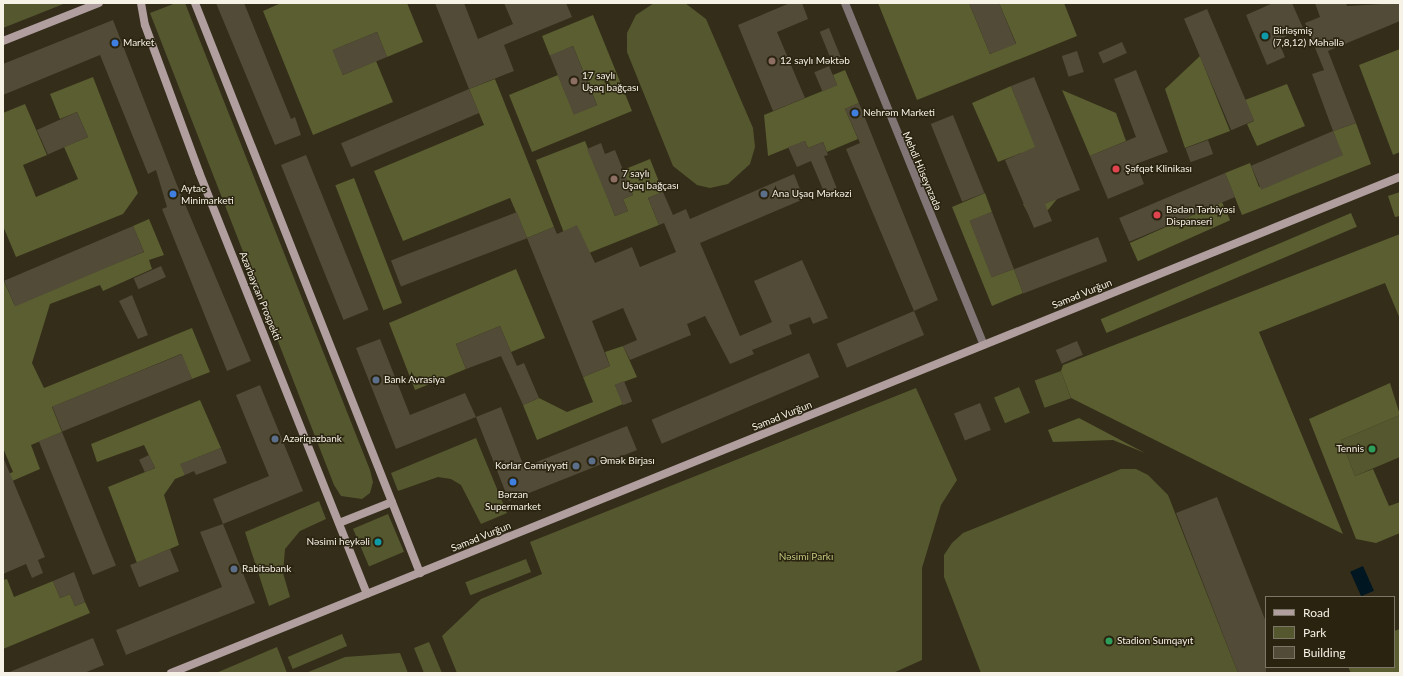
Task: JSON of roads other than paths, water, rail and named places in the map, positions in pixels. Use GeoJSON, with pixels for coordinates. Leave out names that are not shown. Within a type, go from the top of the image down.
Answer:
{"type":"FeatureCollection","features":[{"type":"Feature","properties":{"kind":"main road"},"geometry":{"type":"LineString","coordinates":[[3,41],[99,3]]}},
{"type":"Feature","properties":{"kind":"main road","name":"Azərbaycan Prospekti"},"geometry":{"type":"LineString","coordinates":[[141,3],[145,25],[199,172],[367,594]]}},
{"type":"Feature","properties":{"kind":"main road"},"geometry":{"type":"LineString","coordinates":[[194,3],[420,573]]}},
{"type":"Feature","properties":{"kind":"main road","name":"Səməd Vurğun"},"geometry":{"type":"LineString","coordinates":[[171,673],[1400,177]]}},
{"type":"Feature","properties":{"kind":"main road"},"geometry":{"type":"LineString","coordinates":[[339,523],[392,502]]}},
{"type":"Feature","properties":{"kind":"street","name":"Mehdi Hüseynzadə"},"geometry":{"type":"LineString","coordinates":[[845,3],[984,345]]}},
{"type":"Feature","properties":{"kind":"water"},"geometry":{"type":"Polygon","coordinates":[[[1363,566],[1374,591],[1361,596],[1350,572],[1363,566]]]}},
{"type":"Feature","properties":{"kind":"place","name":"Birləşmiş (7,8,12) Məhəllə"},"geometry":{"type":"Point","coordinates":[1265,36]}},
{"type":"Feature","properties":{"kind":"place","name":"Market"},"geometry":{"type":"Point","coordinates":[115,43]}},
{"type":"Feature","properties":{"kind":"place","name":"12 saylı Məktəb"},"geometry":{"type":"Point","coordinates":[772,61]}},
{"type":"Feature","properties":{"kind":"place","name":"17 saylı Uşaq bağçası"},"geometry":{"type":"Point","coordinates":[574,81]}},
{"type":"Feature","properties":{"kind":"place","name":"Nehrəm Marketi"},"geometry":{"type":"Point","coordinates":[855,113]}},
{"type":"Feature","properties":{"kind":"place","name":"Şəfqət Klinikası"},"geometry":{"type":"Point","coordinates":[1116,169]}},
{"type":"Feature","properties":{"kind":"place","name":"7 saylı Uşaq bağçası"},"geometry":{"type":"Point","coordinates":[614,179]}},
{"type":"Feature","properties":{"kind":"place","name":"Aytac Minimarketi"},"geometry":{"type":"Point","coordinates":[173,194]}},
{"type":"Feature","properties":{"kind":"place","name":"Ana Uşaq Mərkəzi"},"geometry":{"type":"Point","coordinates":[764,194]}},
{"type":"Feature","properties":{"kind":"place","name":"Bədən Tərbiyəsi Dispanseri"},"geometry":{"type":"Point","coordinates":[1157,215]}},
{"type":"Feature","properties":{"kind":"place","name":"Bank Avrasiya"},"geometry":{"type":"Point","coordinates":[376,380]}},
{"type":"Feature","properties":{"kind":"place","name":"Azəriqazbank"},"geometry":{"type":"Point","coordinates":[275,439]}},
{"type":"Feature","properties":{"kind":"place","name":"Tennis"},"geometry":{"type":"Point","coordinates":[1372,449]}},
{"type":"Feature","properties":{"kind":"place","name":"Əmək Birjası"},"geometry":{"type":"Point","coordinates":[592,461]}},
{"type":"Feature","properties":{"kind":"place","name":"Korlar Cəmiyyəti"},"geometry":{"type":"Point","coordinates":[576,466]}},
{"type":"Feature","properties":{"kind":"place","name":"Bərzan Supermarket"},"geometry":{"type":"Point","coordinates":[513,482]}},
{"type":"Feature","properties":{"kind":"place","name":"Nəsimi heykəli"},"geometry":{"type":"Point","coordinates":[378,542]}},
{"type":"Feature","properties":{"kind":"place","name":"Rabitəbank"},"geometry":{"type":"Point","coordinates":[234,569]}},
{"type":"Feature","properties":{"kind":"place","name":"Stadion Sumqayıt"},"geometry":{"type":"Point","coordinates":[1109,641]}},
{"type":"Feature","properties":{"kind":"park label","name":"Nəsimi Parkı"},"geometry":{"type":"Point","coordinates":[806,557]}}]}
